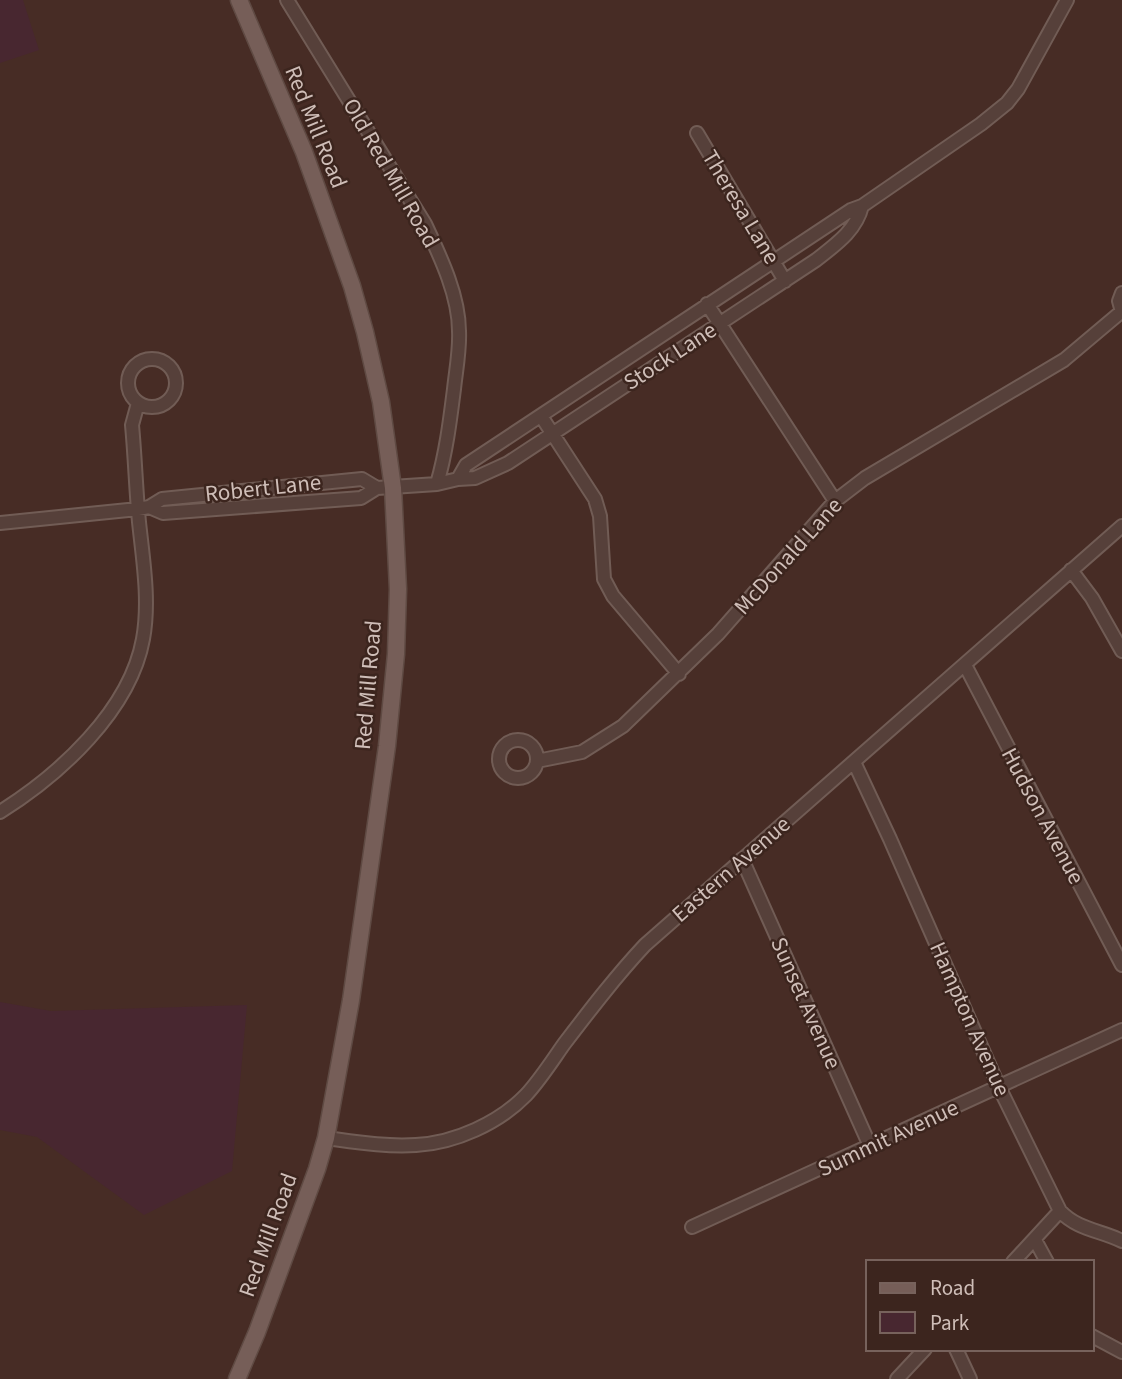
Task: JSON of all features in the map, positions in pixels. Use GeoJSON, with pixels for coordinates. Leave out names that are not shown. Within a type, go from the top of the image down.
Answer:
{"type":"FeatureCollection","features":[{"type":"Feature","properties":{"kind":"main road","name":"Red Mill Road"},"geometry":{"type":"LineString","coordinates":[[237,1379],[271,1294],[326,1138],[351,1000],[387,746],[395,667],[398,589],[385,488],[381,402],[352,286],[304,152],[239,0]]}},
{"type":"Feature","properties":{"kind":"street","name":"Old Red Mill Road"},"geometry":{"type":"LineString","coordinates":[[287,0],[425,224],[440,256],[453,296],[459,330],[458,355],[445,450],[437,484]]}},
{"type":"Feature","properties":{"kind":"street","name":"Stock Lane"},"geometry":{"type":"LineString","coordinates":[[458,479],[466,465],[850,210],[862,206],[981,124],[1007,103],[1018,89],[1067,0]]}},
{"type":"Feature","properties":{"kind":"street","name":"Theresa Lane"},"geometry":{"type":"LineString","coordinates":[[697,133],[785,281]]}},
{"type":"Feature","properties":{"kind":"street","name":"Stock Lane"},"geometry":{"type":"LineString","coordinates":[[385,488],[475,478],[508,463],[785,281],[841,240],[859,218],[862,206]]}},
{"type":"Feature","properties":{"kind":"street","name":"McDonald Lane"},"geometry":{"type":"LineString","coordinates":[[537,761],[582,752],[623,726],[718,634],[835,501],[865,478],[1064,360],[1122,312],[1119,301],[1122,293]]}},
{"type":"Feature","properties":{"kind":"street"},"geometry":{"type":"LineString","coordinates":[[707,304],[835,501]]}},
{"type":"Feature","properties":{"kind":"street"},"geometry":{"type":"LineString","coordinates":[[0,813],[41,783],[81,747],[102,724],[133,672],[143,640],[146,605],[144,508],[132,425],[138,402]]}},
{"type":"Feature","properties":{"kind":"street"},"geometry":{"type":"LineString","coordinates":[[541,416],[595,499],[600,516],[604,579],[613,596],[679,674]]}},
{"type":"Feature","properties":{"kind":"street","name":"Robert Lane"},"geometry":{"type":"LineString","coordinates":[[0,523],[144,508],[162,499],[362,479],[385,488]]}},
{"type":"Feature","properties":{"kind":"street"},"geometry":{"type":"LineString","coordinates":[[308,484],[309,502]]}},
{"type":"Feature","properties":{"kind":"street","name":"Robert Lane"},"geometry":{"type":"LineString","coordinates":[[144,508],[163,513],[361,498],[385,488]]}},
{"type":"Feature","properties":{"kind":"street","name":"Eastern Avenue"},"geometry":{"type":"LineString","coordinates":[[326,1138],[388,1146],[440,1142],[475,1130],[495,1119],[525,1096],[613,979],[645,945],[1122,526]]}},
{"type":"Feature","properties":{"kind":"street"},"geometry":{"type":"LineString","coordinates":[[1071,570],[1092,598],[1122,651]]}},
{"type":"Feature","properties":{"kind":"street","name":"Hudson Avenue"},"geometry":{"type":"LineString","coordinates":[[965,665],[1122,965]]}},
{"type":"Feature","properties":{"kind":"street","name":"Hampton Avenue"},"geometry":{"type":"LineString","coordinates":[[854,762],[999,1087],[1060,1211]]}},
{"type":"Feature","properties":{"kind":"street","name":"Sunset Avenue"},"geometry":{"type":"LineString","coordinates":[[742,859],[870,1146]]}},
{"type":"Feature","properties":{"kind":"street","name":"Summit Avenue"},"geometry":{"type":"LineString","coordinates":[[692,1227],[1122,1030]]}},
{"type":"Feature","properties":{"kind":"street"},"geometry":{"type":"LineString","coordinates":[[1015,1260],[1060,1211],[1069,1221],[1122,1241]]}},
{"type":"Feature","properties":{"kind":"street"},"geometry":{"type":"LineString","coordinates":[[1035,1240],[1046,1260]]}},
{"type":"Feature","properties":{"kind":"street"},"geometry":{"type":"LineString","coordinates":[[1094,1337],[1122,1352]]}},
{"type":"Feature","properties":{"kind":"street"},"geometry":{"type":"LineString","coordinates":[[897,1379],[923,1351]]}},
{"type":"Feature","properties":{"kind":"street"},"geometry":{"type":"LineString","coordinates":[[957,1351],[970,1379]]}},
{"type":"Feature","properties":{"kind":"green space"},"geometry":{"type":"Polygon","coordinates":[[[0,0],[23,0],[39,50],[0,63],[0,0]]]}},
{"type":"Feature","properties":{"kind":"green space"},"geometry":{"type":"Polygon","coordinates":[[[0,1002],[51,1011],[247,1005],[232,1171],[144,1215],[37,1137],[0,1130],[0,1002]]]}}]}
